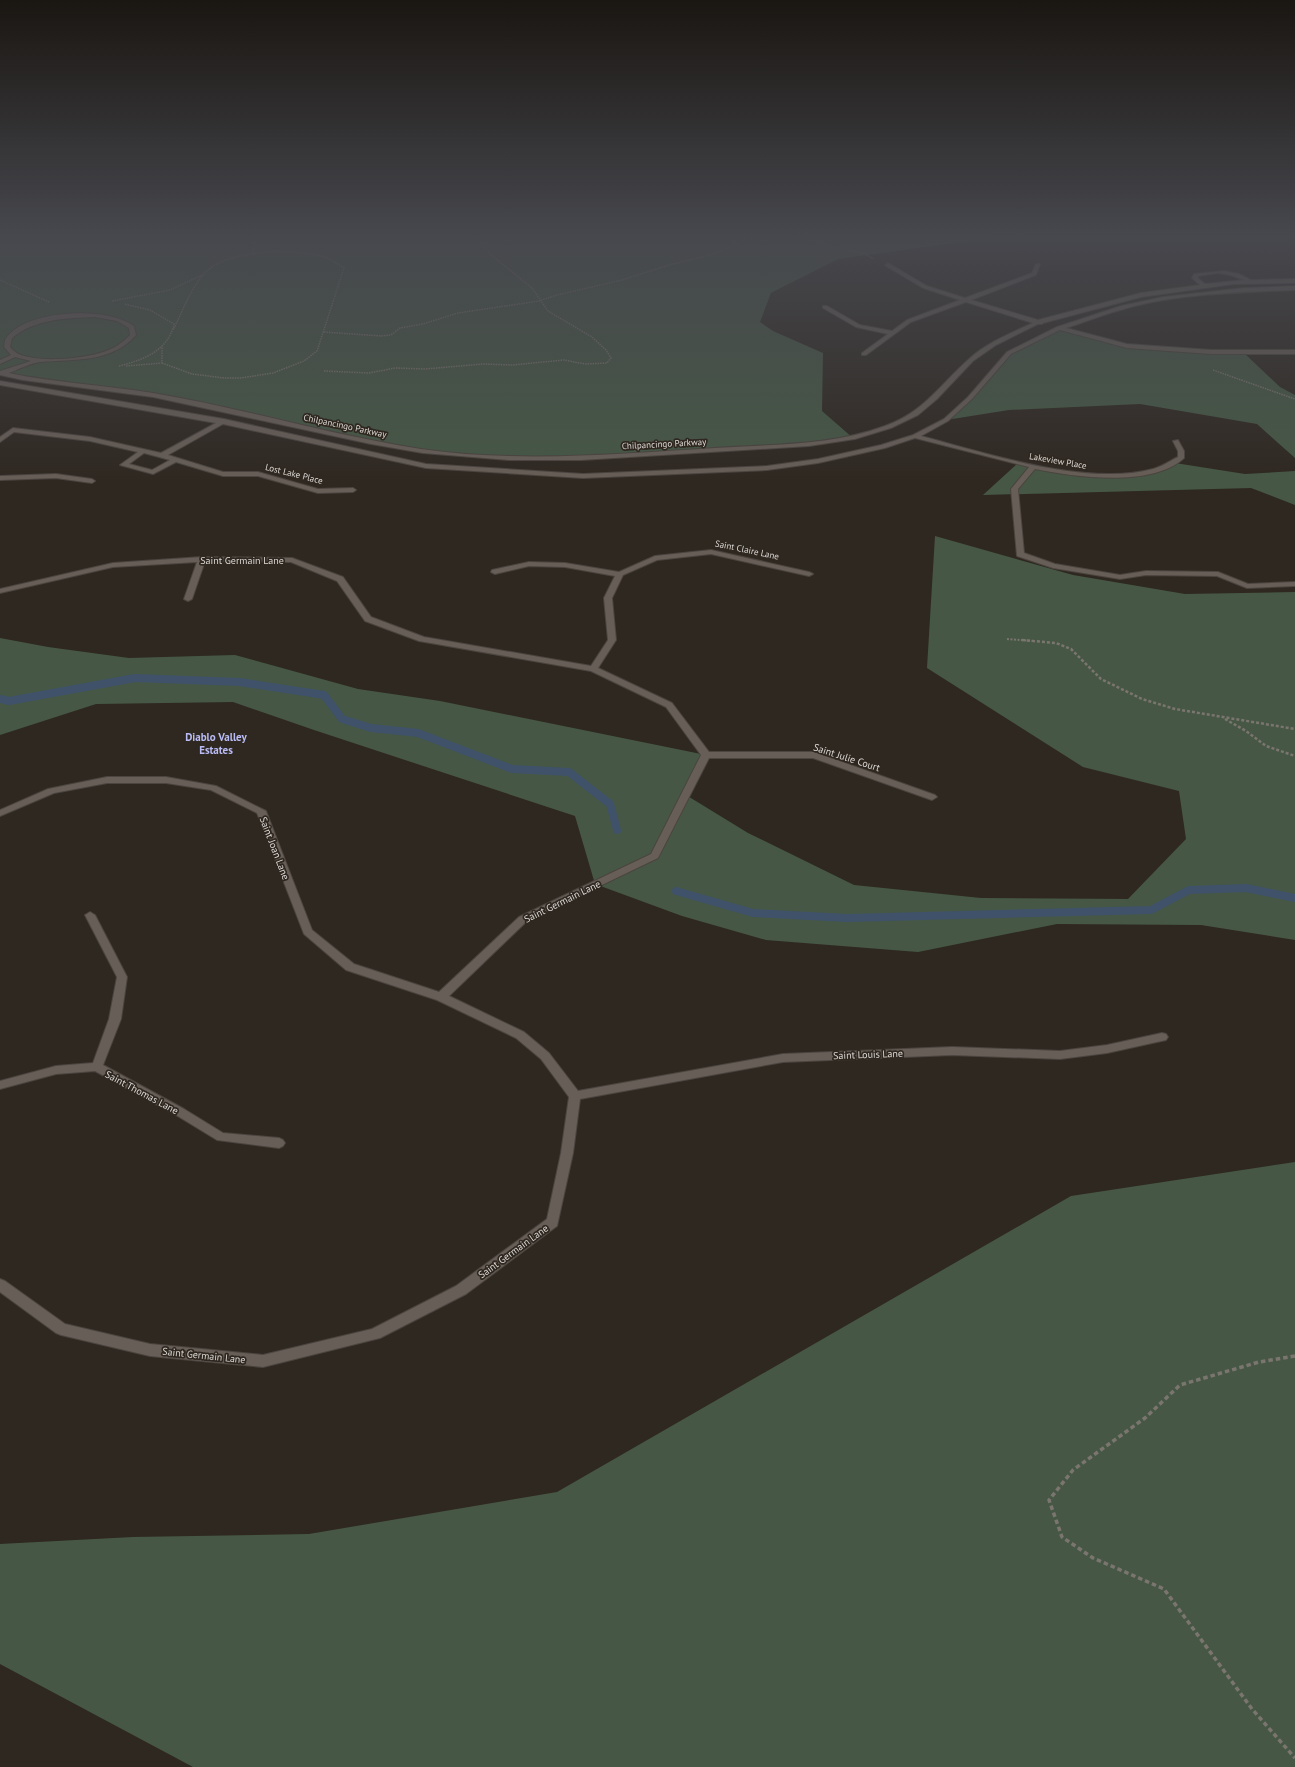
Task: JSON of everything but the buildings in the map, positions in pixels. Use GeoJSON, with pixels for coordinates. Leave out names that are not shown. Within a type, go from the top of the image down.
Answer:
{"type":"FeatureCollection","features":[{"type":"Feature","properties":{"kind":"street"},"geometry":{"type":"LineString","coordinates":[[47,361],[28,359],[15,355],[8,350],[6,344],[8,338],[15,332],[28,326],[48,320],[66,317]]}},
{"type":"Feature","properties":{"kind":"street"},"geometry":{"type":"LineString","coordinates":[[1,374],[26,364],[80,359],[122,346],[133,335],[132,327],[125,322],[110,317]]}},
{"type":"Feature","properties":{"kind":"street"},"geometry":{"type":"LineString","coordinates":[[843,317],[858,326],[894,333]]}},
{"type":"Feature","properties":{"kind":"street"},"geometry":{"type":"LineString","coordinates":[[864,354],[909,321],[918,317]]}},
{"type":"Feature","properties":{"kind":"street"},"geometry":{"type":"LineString","coordinates":[[1023,317],[1127,346],[1211,352],[1295,352]]}},
{"type":"Feature","properties":{"kind":"street","name":"Chilpancingo Parkway"},"geometry":{"type":"LineString","coordinates":[[1,374],[153,395],[371,442],[423,451],[509,458],[581,458],[809,444],[853,438],[889,427],[916,414],[935,398],[971,360],[994,344],[1038,322],[1055,317]]}},
{"type":"Feature","properties":{"kind":"street"},"geometry":{"type":"LineString","coordinates":[[0,383],[223,422],[426,466],[583,476],[661,474],[767,468],[818,461],[883,447],[915,436],[946,420],[970,398],[1009,353],[1060,328],[1093,317]]}},
{"type":"Feature","properties":{"kind":"street"},"geometry":{"type":"LineString","coordinates":[[0,362],[15,355]]}},
{"type":"Feature","properties":{"kind":"street"},"geometry":{"type":"LineString","coordinates":[[162,455],[240,413]]}},
{"type":"Feature","properties":{"kind":"street","name":"Lost Lake Place"},"geometry":{"type":"LineString","coordinates":[[0,440],[13,430],[90,438],[162,455],[174,460],[223,474],[258,474],[318,491],[353,490]]}},
{"type":"Feature","properties":{"kind":"street","name":"Lakeview Place"},"geometry":{"type":"LineString","coordinates":[[915,436],[1034,466],[1078,474],[1101,476],[1146,474],[1175,463],[1181,458],[1181,451],[1176,441]]}},
{"type":"Feature","properties":{"kind":"street"},"geometry":{"type":"LineString","coordinates":[[143,451],[123,465],[153,472],[174,460]]}},
{"type":"Feature","properties":{"kind":"street"},"geometry":{"type":"LineString","coordinates":[[1034,466],[1014,489],[1020,554],[1053,566],[1120,577],[1146,573],[1218,574],[1247,586],[1295,584]]}},
{"type":"Feature","properties":{"kind":"street"},"geometry":{"type":"LineString","coordinates":[[0,478],[56,476],[92,481]]}},
{"type":"Feature","properties":{"kind":"street","name":"Saint Claire Lane"},"geometry":{"type":"LineString","coordinates":[[620,574],[655,558],[711,552],[809,574]]}},
{"type":"Feature","properties":{"kind":"street"},"geometry":{"type":"LineString","coordinates":[[188,599],[202,559]]}},
{"type":"Feature","properties":{"kind":"street","name":"Saint Germain Lane"},"geometry":{"type":"LineString","coordinates":[[0,591],[113,565],[202,559],[292,560],[340,579],[368,619],[422,639],[593,668],[669,705],[706,755],[655,856],[523,919],[441,997]]}},
{"type":"Feature","properties":{"kind":"street"},"geometry":{"type":"LineString","coordinates":[[495,572],[529,564],[565,564],[620,574],[608,598],[612,640],[593,668]]}},
{"type":"Feature","properties":{"kind":"street","name":"Saint Julie Court"},"geometry":{"type":"LineString","coordinates":[[706,755],[814,756],[932,797]]}},
{"type":"Feature","properties":{"kind":"street","name":"Saint Joan Lane"},"geometry":{"type":"LineString","coordinates":[[0,813],[51,791],[107,780],[166,780],[213,788],[261,811],[308,932],[350,967],[441,997]]}},
{"type":"Feature","properties":{"kind":"street"},"geometry":{"type":"LineString","coordinates":[[90,915],[122,977],[115,1020],[97,1068]]}},
{"type":"Feature","properties":{"kind":"street"},"geometry":{"type":"LineString","coordinates":[[441,997],[520,1035],[545,1056],[575,1096]]}},
{"type":"Feature","properties":{"kind":"street","name":"Saint Louis Lane"},"geometry":{"type":"LineString","coordinates":[[575,1096],[783,1058],[952,1051],[1060,1055],[1107,1050],[1162,1036]]}},
{"type":"Feature","properties":{"kind":"street","name":"Saint Thomas Lane"},"geometry":{"type":"LineString","coordinates":[[0,1085],[56,1070],[97,1068],[180,1112],[221,1137],[279,1143]]}},
{"type":"Feature","properties":{"kind":"street","name":"Saint Germain Lane"},"geometry":{"type":"LineString","coordinates":[[0,1285],[60,1329],[150,1350],[263,1361],[375,1334],[461,1290],[553,1222],[567,1153],[575,1096]]}},
{"type":"Feature","properties":{"kind":"path"},"geometry":{"type":"LineString","coordinates":[[173,330],[180,317]]}},
{"type":"Feature","properties":{"kind":"path"},"geometry":{"type":"LineString","coordinates":[[118,366],[162,363],[186,373],[214,377],[239,377],[268,374],[310,359],[317,352],[329,317]]}},
{"type":"Feature","properties":{"kind":"path"},"geometry":{"type":"LineString","coordinates":[[324,332],[381,336],[391,334],[400,328],[423,324],[444,317]]}},
{"type":"Feature","properties":{"kind":"path"},"geometry":{"type":"LineString","coordinates":[[324,371],[369,373],[395,368],[425,368],[483,364],[512,365],[564,360],[585,364],[607,363],[612,358],[608,351],[590,335],[558,317]]}},
{"type":"Feature","properties":{"kind":"path"},"geometry":{"type":"LineString","coordinates":[[162,346],[162,363]]}},
{"type":"Feature","properties":{"kind":"path"},"geometry":{"type":"LineString","coordinates":[[1007,639],[1056,643],[1071,649],[1101,679],[1142,699],[1175,709],[1295,729]]}},
{"type":"Feature","properties":{"kind":"path"},"geometry":{"type":"LineString","coordinates":[[1223,718],[1246,731],[1266,746],[1295,756]]}},
{"type":"Feature","properties":{"kind":"path"},"geometry":{"type":"LineString","coordinates":[[1295,1356],[1259,1362],[1180,1385],[1145,1418],[1073,1470],[1049,1500],[1062,1537],[1093,1558],[1164,1589],[1252,1709],[1295,1758]]}},
{"type":"Feature","properties":{"kind":"green space"},"geometry":{"type":"Polygon","coordinates":[[[0,317],[762,317],[760,322],[773,331],[823,353],[822,411],[853,438],[809,444],[658,454],[509,458],[423,451],[153,395],[0,373],[0,317]]]}},
{"type":"Feature","properties":{"kind":"green space"},"geometry":{"type":"Polygon","coordinates":[[[1060,328],[1127,346],[1243,352],[1280,387],[1295,395],[1295,458],[1257,424],[1140,404],[1009,410],[946,420],[970,398],[1009,353],[1060,328]]]}},
{"type":"Feature","properties":{"kind":"green space"},"geometry":{"type":"Polygon","coordinates":[[[1018,463],[1078,475],[1146,474],[1175,463],[1245,474],[1295,471],[1295,505],[1251,488],[983,495],[1018,463]]]}},
{"type":"Feature","properties":{"kind":"green space"},"geometry":{"type":"Polygon","coordinates":[[[935,536],[1073,575],[1185,594],[1295,592],[1295,940],[1201,925],[1057,924],[918,952],[766,940],[682,916],[595,884],[575,816],[233,702],[96,704],[0,735],[0,638],[48,647],[129,658],[235,655],[358,689],[440,701],[706,755],[686,795],[748,833],[854,885],[981,898],[1128,899],[1186,839],[1179,791],[1083,767],[927,668],[935,536]]]}},
{"type":"Feature","properties":{"kind":"green space"},"geometry":{"type":"Polygon","coordinates":[[[1295,1162],[1295,1767],[193,1767],[0,1664],[0,1544],[133,1537],[309,1534],[557,1492],[1071,1196],[1295,1162]]]}},
{"type":"Feature","properties":{"kind":"waterway"},"geometry":{"type":"LineString","coordinates":[[0,699],[9,701],[135,678],[239,682],[324,695],[342,719],[371,728],[418,733],[512,769],[569,772],[610,804],[617,830]]}},
{"type":"Feature","properties":{"kind":"waterway"},"geometry":{"type":"LineString","coordinates":[[676,891],[753,913],[847,918],[1151,910],[1189,890],[1246,888],[1295,898]]}},
{"type":"Feature","properties":{"kind":"district","name":"Diablo Valley Estates"},"geometry":{"type":"Point","coordinates":[216,743]}}]}
